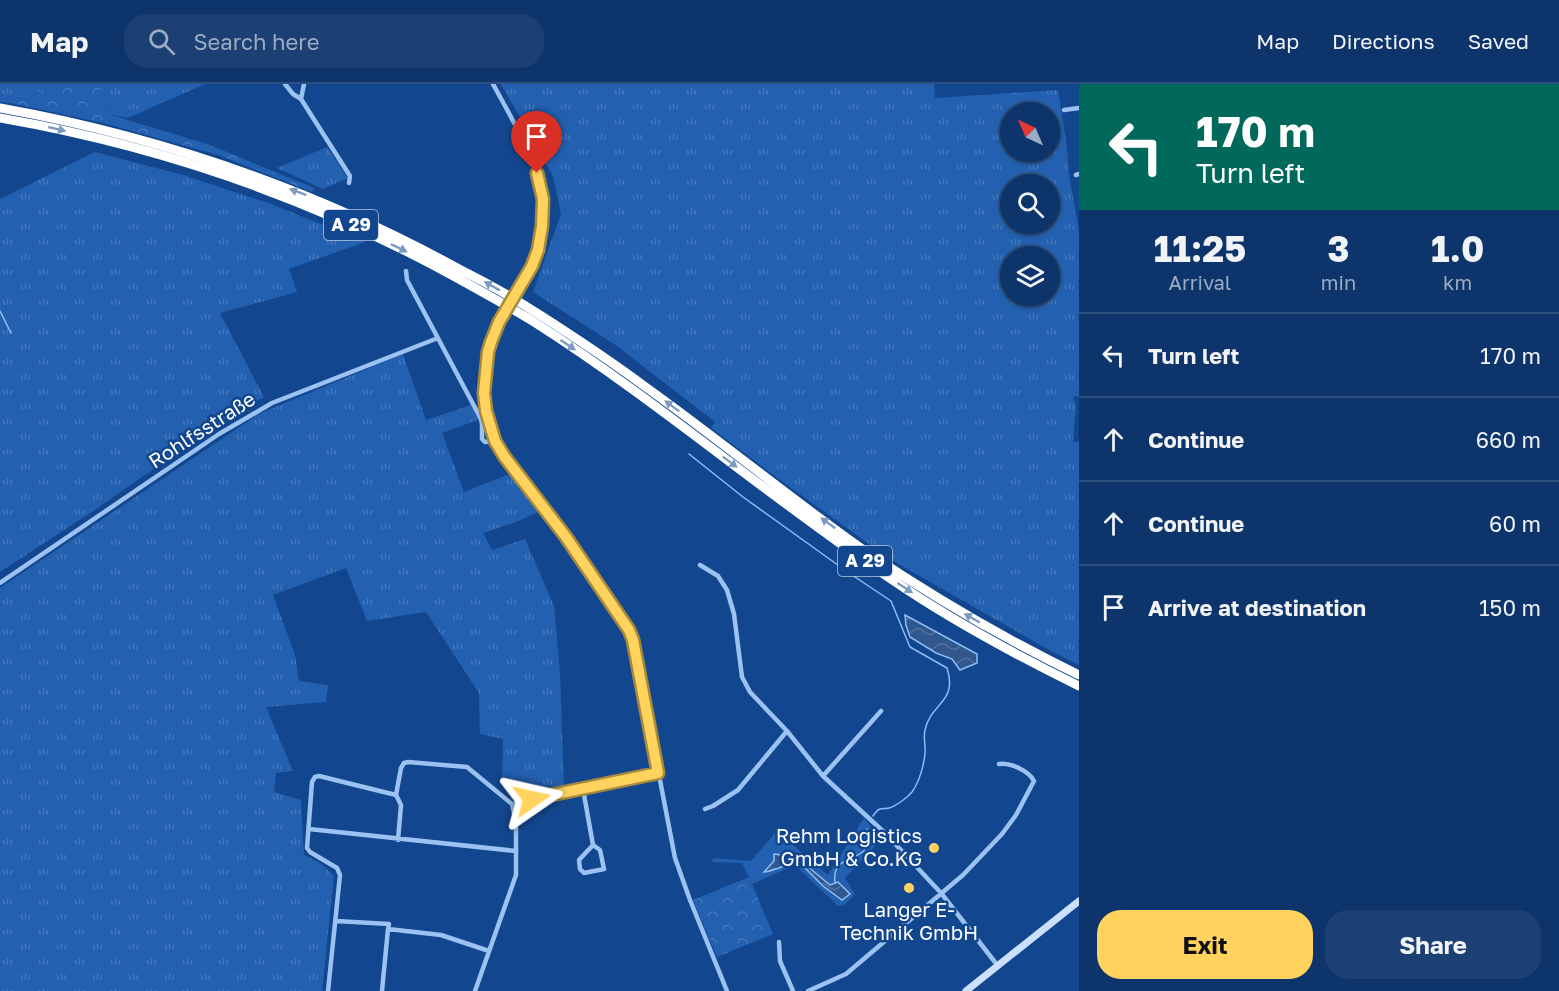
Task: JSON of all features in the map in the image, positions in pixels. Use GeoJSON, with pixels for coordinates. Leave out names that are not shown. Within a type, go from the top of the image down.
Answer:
{"type":"FeatureCollection","features":[{"type":"Feature","properties":{"kind":"highway","name":"A 29"},"geometry":{"type":"LineString","coordinates":[[0,108],[100,129],[261,178],[321,201],[431,253],[511,297],[578,339],[863,549],[927,591],[1023,647],[1079,675]]}},
{"type":"Feature","properties":{"kind":"highway","name":"A 29"},"geometry":{"type":"LineString","coordinates":[[0,117],[98,138],[231,177],[322,213],[432,264],[533,322],[600,366],[822,531],[914,595],[1007,649],[1079,686]]}},
{"type":"Feature","properties":{"kind":"highway"},"geometry":{"type":"LineString","coordinates":[[1023,647],[1031,646],[1079,670]]}},
{"type":"Feature","properties":{"kind":"street"},"geometry":{"type":"LineString","coordinates":[[285,84],[293,94],[301,99],[350,176],[349,183]]}},
{"type":"Feature","properties":{"kind":"street"},"geometry":{"type":"LineString","coordinates":[[301,99],[304,84]]}},
{"type":"Feature","properties":{"kind":"street"},"geometry":{"type":"LineString","coordinates":[[493,84],[537,173],[543,199],[538,250],[524,282],[499,322],[488,352],[484,393],[486,411],[495,441],[513,469],[566,537],[629,630],[633,640],[675,858],[727,991]]}},
{"type":"Feature","properties":{"kind":"street"},"geometry":{"type":"LineString","coordinates":[[1064,110],[1079,108]]}},
{"type":"Feature","properties":{"kind":"street"},"geometry":{"type":"LineString","coordinates":[[406,271],[407,280],[481,419],[482,439],[485,442],[495,441]]}},
{"type":"Feature","properties":{"kind":"street","name":"Rohlfsstraße"},"geometry":{"type":"LineString","coordinates":[[0,583],[219,434],[272,403],[438,338]]}},
{"type":"Feature","properties":{"kind":"street"},"geometry":{"type":"LineString","coordinates":[[700,565],[718,576],[727,591],[734,614],[742,677],[750,692],[787,731],[823,776],[885,833],[941,893],[998,966]]}},
{"type":"Feature","properties":{"kind":"street"},"geometry":{"type":"LineString","coordinates":[[823,776],[881,711]]}},
{"type":"Feature","properties":{"kind":"street"},"geometry":{"type":"LineString","coordinates":[[705,809],[738,790],[787,731]]}},
{"type":"Feature","properties":{"kind":"street"},"geometry":{"type":"LineString","coordinates":[[398,840],[401,805],[396,795],[404,763],[467,767],[512,804],[516,823],[516,875],[475,991]]}},
{"type":"Feature","properties":{"kind":"street"},"geometry":{"type":"LineString","coordinates":[[808,991],[846,975],[963,875],[1002,834],[1016,815],[1033,784],[1033,778],[1007,763],[999,764]]}},
{"type":"Feature","properties":{"kind":"street"},"geometry":{"type":"LineString","coordinates":[[512,804],[658,773]]}},
{"type":"Feature","properties":{"kind":"street"},"geometry":{"type":"LineString","coordinates":[[328,991],[340,875],[337,868],[310,852],[308,848],[312,782],[315,777],[319,776],[396,795]]}},
{"type":"Feature","properties":{"kind":"street"},"geometry":{"type":"LineString","coordinates":[[583,789],[594,845],[600,850],[604,869],[584,873],[580,869],[579,860],[594,845]]}},
{"type":"Feature","properties":{"kind":"street"},"geometry":{"type":"LineString","coordinates":[[309,829],[516,851]]}},
{"type":"Feature","properties":{"kind":"street"},"geometry":{"type":"LineString","coordinates":[[966,991],[1079,901]]}},
{"type":"Feature","properties":{"kind":"street"},"geometry":{"type":"LineString","coordinates":[[336,921],[389,924],[382,991]]}},
{"type":"Feature","properties":{"kind":"street"},"geometry":{"type":"LineString","coordinates":[[388,929],[441,934],[489,951]]}},
{"type":"Feature","properties":{"kind":"street"},"geometry":{"type":"LineString","coordinates":[[779,942],[780,961],[794,991]]}},
{"type":"Feature","properties":{"kind":"green space"},"geometry":{"type":"Polygon","coordinates":[[[0,84],[53,84],[27,99],[0,95],[0,84]]]}},
{"type":"Feature","properties":{"kind":"green space"},"geometry":{"type":"Polygon","coordinates":[[[53,84],[98,84],[111,115],[210,145],[314,188],[312,192],[218,155],[103,123],[0,102],[0,95],[27,99],[53,84]]]}},
{"type":"Feature","properties":{"kind":"green space"},"geometry":{"type":"Polygon","coordinates":[[[98,84],[205,84],[128,118],[111,115],[98,84]]]}},
{"type":"Feature","properties":{"kind":"green space"},"geometry":{"type":"Polygon","coordinates":[[[501,84],[934,84],[935,98],[1058,90],[1060,102],[1000,102],[1000,162],[1060,162],[1060,103],[1079,230],[1079,396],[1073,397],[1076,406],[1073,442],[1079,442],[1079,665],[890,559],[711,428],[715,422],[617,346],[533,292],[561,214],[553,176],[501,84]]]}},
{"type":"Feature","properties":{"kind":"green space"},"geometry":{"type":"Polygon","coordinates":[[[327,147],[348,178],[323,189],[277,168],[327,147]]]}},
{"type":"Feature","properties":{"kind":"green space"},"geometry":{"type":"Polygon","coordinates":[[[95,152],[183,175],[271,204],[365,242],[289,269],[297,292],[220,313],[264,397],[213,427],[95,510],[0,572],[0,199],[95,152]]]}},
{"type":"Feature","properties":{"kind":"green space"},"geometry":{"type":"Polygon","coordinates":[[[403,354],[426,420],[471,405],[480,419],[442,433],[464,492],[512,473],[542,510],[483,533],[492,550],[525,539],[554,606],[560,672],[564,789],[516,799],[502,785],[503,739],[480,734],[479,693],[426,612],[367,621],[346,568],[273,595],[295,655],[299,681],[328,685],[326,702],[266,707],[293,771],[276,773],[274,792],[301,800],[304,855],[320,863],[334,876],[322,991],[0,991],[0,588],[259,414],[403,354]]]}},
{"type":"Feature","properties":{"kind":"green space"},"geometry":{"type":"Polygon","coordinates":[[[864,818],[881,840],[845,878],[855,894],[844,905],[838,906],[795,865],[752,884],[742,863],[712,862],[713,858],[751,861],[777,831],[828,875],[864,818]]]}},
{"type":"Feature","properties":{"kind":"green space"},"geometry":{"type":"Polygon","coordinates":[[[749,877],[773,934],[717,957],[693,900],[749,877]]]}},
{"type":"Feature","properties":{"kind":"water"},"geometry":{"type":"Polygon","coordinates":[[[905,615],[977,654],[977,663],[960,670],[952,659],[936,653],[910,637],[905,615]]]}},
{"type":"Feature","properties":{"kind":"water"},"geometry":{"type":"Polygon","coordinates":[[[774,854],[796,857],[830,885],[838,882],[850,894],[842,900],[823,886],[797,860],[764,872],[774,861],[774,854]]]}},
{"type":"Feature","properties":{"kind":"waterway"},"geometry":{"type":"LineString","coordinates":[[0,311],[11,333]]}},
{"type":"Feature","properties":{"kind":"waterway"},"geometry":{"type":"LineString","coordinates":[[689,454],[743,497],[891,601],[910,647],[947,668],[949,689],[928,721],[924,733],[924,763],[917,784],[901,802],[889,808],[879,809],[873,816]]}},
{"type":"Feature","properties":{"kind":"waterway"},"geometry":{"type":"LineString","coordinates":[[835,883],[836,869],[839,865],[864,851],[867,829]]}},
{"type":"Feature","properties":{"kind":"place","name":"Rehm Logistics GmbH & Co.KG"},"geometry":{"type":"Point","coordinates":[934,848]}},
{"type":"Feature","properties":{"kind":"place","name":"Langer E- Technik GmbH"},"geometry":{"type":"Point","coordinates":[909,888]}},
{"type":"Feature","properties":{"kind":"route"},"geometry":{"type":"LineString","coordinates":[[532,799],[658,773],[633,640],[629,630],[566,537],[504,456],[495,441],[486,411],[484,393],[491,342],[499,322],[524,282],[538,250],[543,199],[537,173]]}}]}
